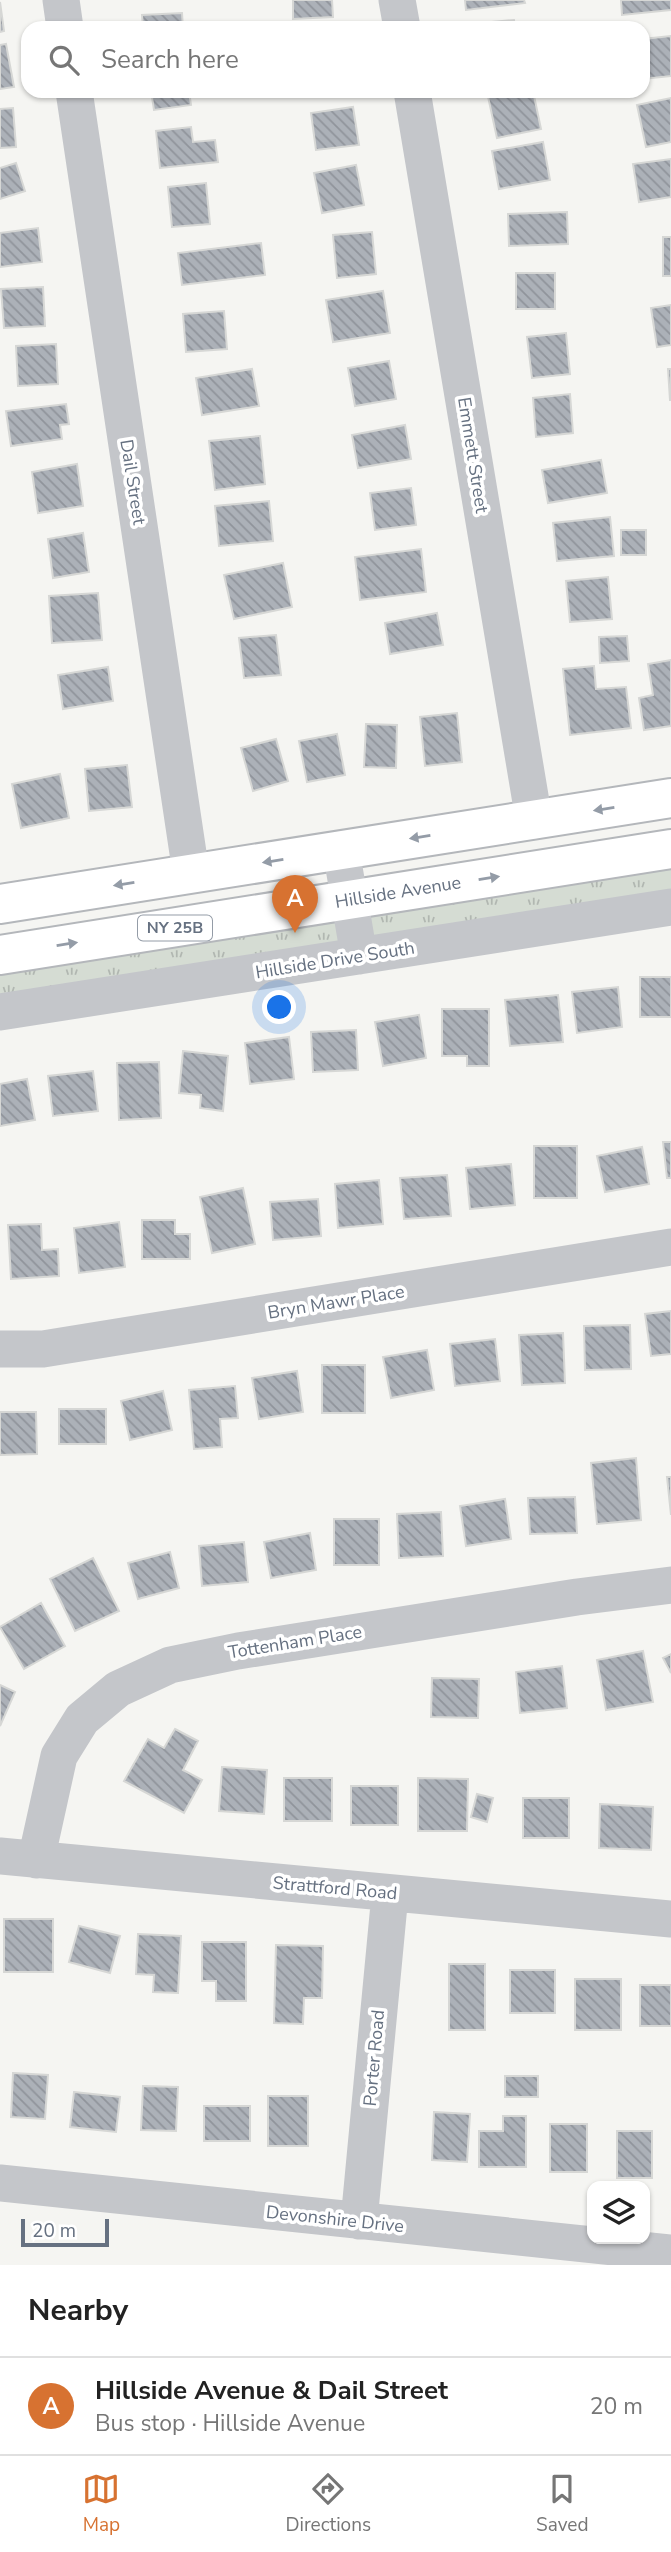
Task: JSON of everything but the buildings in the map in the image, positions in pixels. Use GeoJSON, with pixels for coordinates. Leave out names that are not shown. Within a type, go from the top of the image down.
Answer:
{"type":"FeatureCollection","features":[{"type":"Feature","properties":{"kind":"main road"},"geometry":{"type":"LineString","coordinates":[[0,904],[671,798]]}},
{"type":"Feature","properties":{"kind":"main road","name":"Hillside Avenue"},"geometry":{"type":"LineString","coordinates":[[0,955],[671,849]]}},
{"type":"Feature","properties":{"kind":"street"},"geometry":{"type":"LineString","coordinates":[[61,0],[64,21]]}},
{"type":"Feature","properties":{"kind":"street"},"geometry":{"type":"LineString","coordinates":[[397,0],[401,21]]}},
{"type":"Feature","properties":{"kind":"street","name":"Dail Street"},"geometry":{"type":"LineString","coordinates":[[75,98],[191,873]]}},
{"type":"Feature","properties":{"kind":"street","name":"Emmett Street"},"geometry":{"type":"LineString","coordinates":[[413,98],[534,820]]}},
{"type":"Feature","properties":{"kind":"street"},"geometry":{"type":"LineString","coordinates":[[341,850],[359,956]]}},
{"type":"Feature","properties":{"kind":"street","name":"Hillside Drive South"},"geometry":{"type":"LineString","coordinates":[[0,1012],[671,907]]}},
{"type":"Feature","properties":{"kind":"street","name":"Bryn Mawr Place"},"geometry":{"type":"LineString","coordinates":[[0,1349],[43,1349],[671,1247]]}},
{"type":"Feature","properties":{"kind":"street","name":"Tottenham Place"},"geometry":{"type":"LineString","coordinates":[[36,1860],[59,1756],[82,1719],[118,1689],[170,1665],[252,1649],[577,1597],[671,1585]]}},
{"type":"Feature","properties":{"kind":"street","name":"Strattford Road"},"geometry":{"type":"LineString","coordinates":[[0,1856],[671,1919]]}},
{"type":"Feature","properties":{"kind":"street","name":"Porter Road"},"geometry":{"type":"LineString","coordinates":[[359,2221],[390,1894]]}},
{"type":"Feature","properties":{"kind":"street","name":"Devonshire Drive"},"geometry":{"type":"LineString","coordinates":[[0,2183],[671,2253]]}},
{"type":"Feature","properties":{"kind":"green space"},"geometry":{"type":"Polygon","coordinates":[[[671,849],[671,907],[0,1012],[0,955],[671,849]]]}},
{"type":"Feature","properties":{"kind":"place","name":"Hillside Avenue & Dail Street"},"geometry":{"type":"Point","coordinates":[295,933]}}]}
